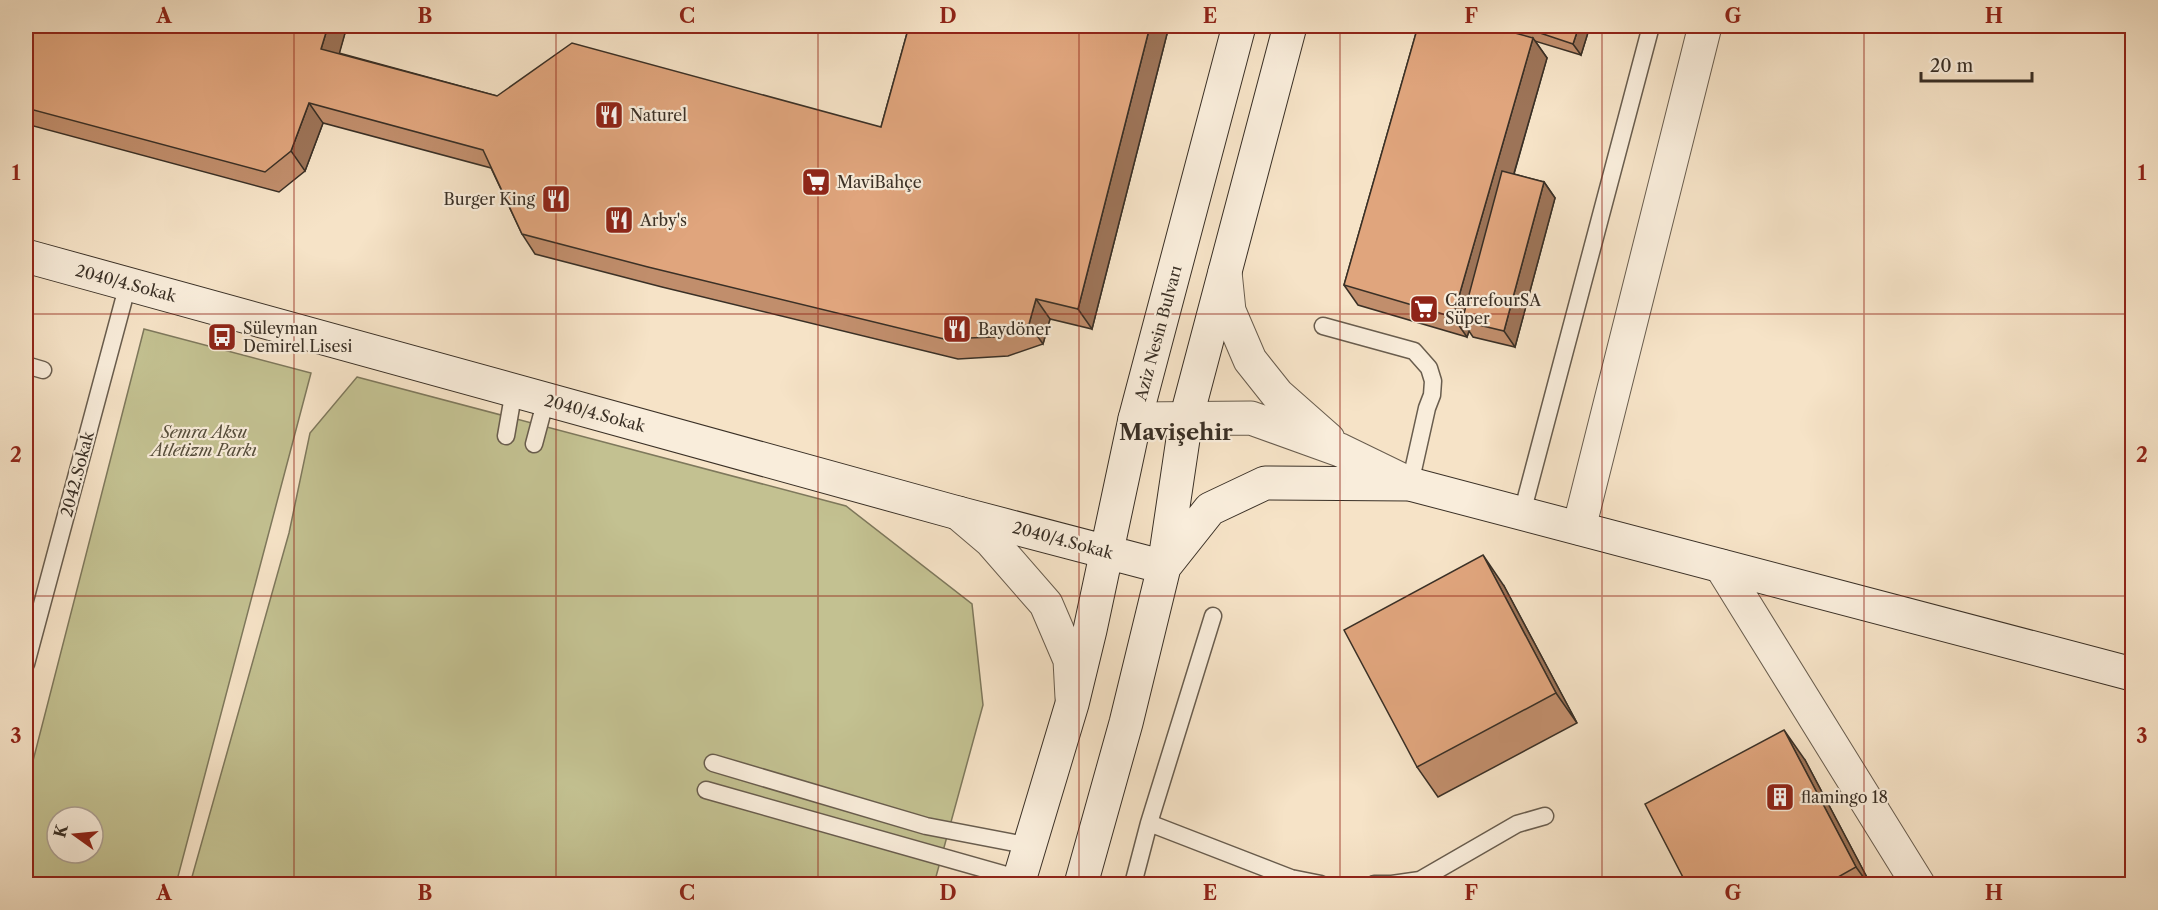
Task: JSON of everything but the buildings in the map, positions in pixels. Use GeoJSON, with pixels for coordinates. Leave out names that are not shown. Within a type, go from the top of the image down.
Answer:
{"type":"FeatureCollection","features":[{"type":"Feature","properties":{"kind":"street","name":"Aziz Nesin Bulvarı"},"geometry":{"type":"LineString","coordinates":[[1019,882],[1072,704],[1135,419],[1239,26]]}},
{"type":"Feature","properties":{"kind":"street"},"geometry":{"type":"LineString","coordinates":[[1081,885],[1126,723],[1164,567],[1186,419],[1290,26]]}},
{"type":"Feature","properties":{"kind":"street"},"geometry":{"type":"LineString","coordinates":[[1579,528],[1705,26]]}},
{"type":"Feature","properties":{"kind":"street","name":"2040/4.Sokak"},"geometry":{"type":"LineString","coordinates":[[26,256],[958,513],[1164,567]]}},
{"type":"Feature","properties":{"kind":"street"},"geometry":{"type":"LineString","coordinates":[[1225,272],[1229,311],[1250,360],[1277,394],[1340,450]]}},
{"type":"Feature","properties":{"kind":"street"},"geometry":{"type":"LineString","coordinates":[[1135,419],[1251,418],[1340,450],[1410,484],[2133,674]]}},
{"type":"Feature","properties":{"kind":"street"},"geometry":{"type":"LineString","coordinates":[[1164,567],[1210,509],[1265,483],[1410,484]]}},
{"type":"Feature","properties":{"kind":"street"},"geometry":{"type":"LineString","coordinates":[[958,513],[991,541],[1046,604],[1070,660],[1072,704]]}},
{"type":"Feature","properties":{"kind":"street"},"geometry":{"type":"LineString","coordinates":[[1721,566],[1918,885]]}},
{"type":"Feature","properties":{"kind":"lane"},"geometry":{"type":"LineString","coordinates":[[1522,513],[1651,26]]}},
{"type":"Feature","properties":{"kind":"lane","name":"2042.Sokak"},"geometry":{"type":"LineString","coordinates":[[26,664],[128,284]]}},
{"type":"Feature","properties":{"kind":"lane"},"geometry":{"type":"LineString","coordinates":[[1323,326],[1414,351],[1429,368],[1433,381],[1432,395],[1410,484]]}},
{"type":"Feature","properties":{"kind":"lane"},"geometry":{"type":"LineString","coordinates":[[26,365],[43,370]]}},
{"type":"Feature","properties":{"kind":"lane"},"geometry":{"type":"LineString","coordinates":[[506,436],[514,390]]}},
{"type":"Feature","properties":{"kind":"lane"},"geometry":{"type":"LineString","coordinates":[[534,444],[546,399]]}},
{"type":"Feature","properties":{"kind":"lane"},"geometry":{"type":"LineString","coordinates":[[1133,885],[1149,823],[1213,616]]}},
{"type":"Feature","properties":{"kind":"lane"},"geometry":{"type":"LineString","coordinates":[[713,763],[926,826],[1030,846]]}},
{"type":"Feature","properties":{"kind":"lane"},"geometry":{"type":"LineString","coordinates":[[706,790],[1019,882]]}},
{"type":"Feature","properties":{"kind":"lane"},"geometry":{"type":"LineString","coordinates":[[1374,885],[1420,880],[1517,824],[1545,816]]}},
{"type":"Feature","properties":{"kind":"lane"},"geometry":{"type":"LineString","coordinates":[[1149,823],[1291,878],[1321,885]]}},
{"type":"Feature","properties":{"kind":"green space","name":"Semra Aksu Atletizm Parkı"},"geometry":{"type":"Polygon","coordinates":[[[144,329],[311,373],[176,884],[26,884],[26,788],[144,329]]]}},
{"type":"Feature","properties":{"kind":"green space"},"geometry":{"type":"Polygon","coordinates":[[[357,377],[846,506],[972,604],[983,705],[934,884],[190,884],[289,533],[310,433],[357,377]]]}},
{"type":"Feature","properties":{"kind":"place","name":"Naturel"},"geometry":{"type":"Point","coordinates":[609,115]}},
{"type":"Feature","properties":{"kind":"place","name":"MaviBahçe"},"geometry":{"type":"Point","coordinates":[816,182]}},
{"type":"Feature","properties":{"kind":"place","name":"Burger King"},"geometry":{"type":"Point","coordinates":[556,199]}},
{"type":"Feature","properties":{"kind":"place","name":"Arby's"},"geometry":{"type":"Point","coordinates":[619,220]}},
{"type":"Feature","properties":{"kind":"place","name":"CarrefourSA Süper"},"geometry":{"type":"Point","coordinates":[1424,309]}},
{"type":"Feature","properties":{"kind":"place","name":"Baydöner"},"geometry":{"type":"Point","coordinates":[957,329]}},
{"type":"Feature","properties":{"kind":"place","name":"Süleyman Demirel Lisesi"},"geometry":{"type":"Point","coordinates":[222,337]}},
{"type":"Feature","properties":{"kind":"place","name":"flamingo 18"},"geometry":{"type":"Point","coordinates":[1780,797]}},
{"type":"Feature","properties":{"kind":"district","name":"Mavişehir"},"geometry":{"type":"Point","coordinates":[1176,432]}}]}
